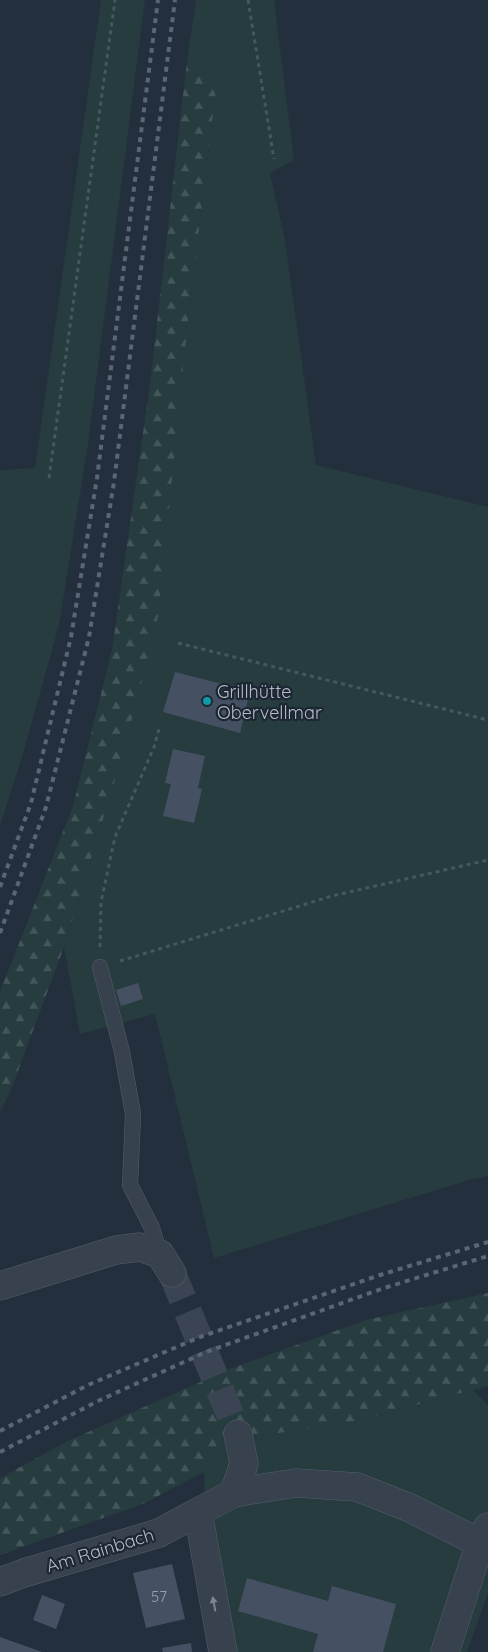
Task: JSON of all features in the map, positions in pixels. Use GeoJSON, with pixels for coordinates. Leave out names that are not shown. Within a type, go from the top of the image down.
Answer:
{"type":"FeatureCollection","features":[{"type":"Feature","properties":{"kind":"street"},"geometry":{"type":"LineString","coordinates":[[0,1286],[116,1250],[140,1247],[166,1264]]}},
{"type":"Feature","properties":{"kind":"street"},"geometry":{"type":"LineString","coordinates":[[234,1493],[244,1464],[238,1434]]}},
{"type":"Feature","properties":{"kind":"street","name":"Am Rainbach"},"geometry":{"type":"LineString","coordinates":[[0,1582],[24,1573],[159,1533],[199,1516],[234,1493],[296,1483],[358,1487],[484,1535]]}},
{"type":"Feature","properties":{"kind":"street"},"geometry":{"type":"LineString","coordinates":[[199,1516],[223,1652]]}},
{"type":"Feature","properties":{"kind":"street"},"geometry":{"type":"LineString","coordinates":[[445,1652],[484,1535]]}},
{"type":"Feature","properties":{"kind":"lane"},"geometry":{"type":"LineString","coordinates":[[100,967],[122,1052],[132,1114],[130,1185],[152,1228],[166,1264]]}},
{"type":"Feature","properties":{"kind":"path"},"geometry":{"type":"LineString","coordinates":[[49,478],[116,0]]}},
{"type":"Feature","properties":{"kind":"path"},"geometry":{"type":"LineString","coordinates":[[248,0],[274,159]]}},
{"type":"Feature","properties":{"kind":"path"},"geometry":{"type":"LineString","coordinates":[[178,643],[488,720]]}},
{"type":"Feature","properties":{"kind":"path"},"geometry":{"type":"LineString","coordinates":[[159,729],[154,747],[115,837],[101,902],[100,967],[332,896],[488,860]]}},
{"type":"Feature","properties":{"kind":"green space"},"geometry":{"type":"Polygon","coordinates":[[[101,0],[145,0],[88,444],[59,625],[22,757],[0,826],[0,470],[35,468],[101,0]]]}},
{"type":"Feature","properties":{"kind":"green space"},"geometry":{"type":"Polygon","coordinates":[[[196,0],[274,0],[294,160],[270,173],[285,240],[316,465],[488,507],[488,1176],[469,1180],[214,1258],[155,1014],[80,1034],[64,947],[124,750],[188,320],[217,81],[187,61],[196,0]]]}},
{"type":"Feature","properties":{"kind":"green space"},"geometry":{"type":"Polygon","coordinates":[[[187,61],[217,81],[188,320],[158,617],[124,750],[64,947],[9,1095],[0,1111],[0,992],[73,806],[112,650],[150,384],[187,61]]]}},
{"type":"Feature","properties":{"kind":"green space"},"geometry":{"type":"Polygon","coordinates":[[[488,1293],[488,1386],[356,1421],[226,1441],[204,1472],[145,1503],[0,1555],[0,1478],[68,1441],[227,1370],[366,1320],[488,1293]]]}},
{"type":"Feature","properties":{"kind":"green space"},"geometry":{"type":"Polygon","coordinates":[[[473,1390],[488,1405],[488,1593],[467,1652],[230,1652],[205,1510],[204,1472],[226,1441],[356,1421],[473,1390]]]}},
{"type":"Feature","properties":{"kind":"building","name":"Grillhütte Obervellmar"},"geometry":{"type":"Polygon","coordinates":[[[175,672],[250,691],[240,733],[163,712],[175,672]]]}},
{"type":"Feature","properties":{"kind":"building"},"geometry":{"type":"Polygon","coordinates":[[[173,749],[205,756],[198,788],[202,789],[194,823],[163,816],[171,784],[165,783],[173,749]]]}},
{"type":"Feature","properties":{"kind":"building"},"geometry":{"type":"Polygon","coordinates":[[[138,983],[143,999],[121,1006],[116,990],[138,983]]]}},
{"type":"Feature","properties":{"kind":"building"},"geometry":{"type":"Polygon","coordinates":[[[172,1564],[185,1619],[146,1628],[133,1573],[172,1564]]]}},
{"type":"Feature","properties":{"kind":"building"},"geometry":{"type":"Polygon","coordinates":[[[247,1578],[328,1601],[332,1586],[396,1604],[383,1652],[313,1652],[318,1634],[238,1611],[247,1578]]]}},
{"type":"Feature","properties":{"kind":"building"},"geometry":{"type":"Polygon","coordinates":[[[42,1595],[65,1604],[56,1629],[33,1620],[42,1595]]]}},
{"type":"Feature","properties":{"kind":"building"},"geometry":{"type":"Polygon","coordinates":[[[0,1637],[42,1652],[0,1652],[0,1637]]]}},
{"type":"Feature","properties":{"kind":"building"},"geometry":{"type":"Polygon","coordinates":[[[191,1643],[192,1652],[163,1652],[162,1648],[191,1643]]]}},
{"type":"Feature","properties":{"kind":"tunnel"},"geometry":{"type":"LineString","coordinates":[[172,1273],[238,1434]]}},
{"type":"Feature","properties":{"kind":"railway"},"geometry":{"type":"LineString","coordinates":[[0,887],[31,803],[71,637],[97,478],[158,0]]}},
{"type":"Feature","properties":{"kind":"railway"},"geometry":{"type":"LineString","coordinates":[[0,933],[46,807],[89,637],[114,482],[175,0]]}},
{"type":"Feature","properties":{"kind":"railway"},"geometry":{"type":"LineString","coordinates":[[0,1431],[88,1385],[200,1337],[380,1275],[488,1242]]}},
{"type":"Feature","properties":{"kind":"railway"},"geometry":{"type":"LineString","coordinates":[[0,1452],[98,1401],[206,1352],[384,1288],[488,1256]]}},
{"type":"Feature","properties":{"kind":"place","name":"Grillhütte Obervellmar"},"geometry":{"type":"Point","coordinates":[207,701]}}]}
